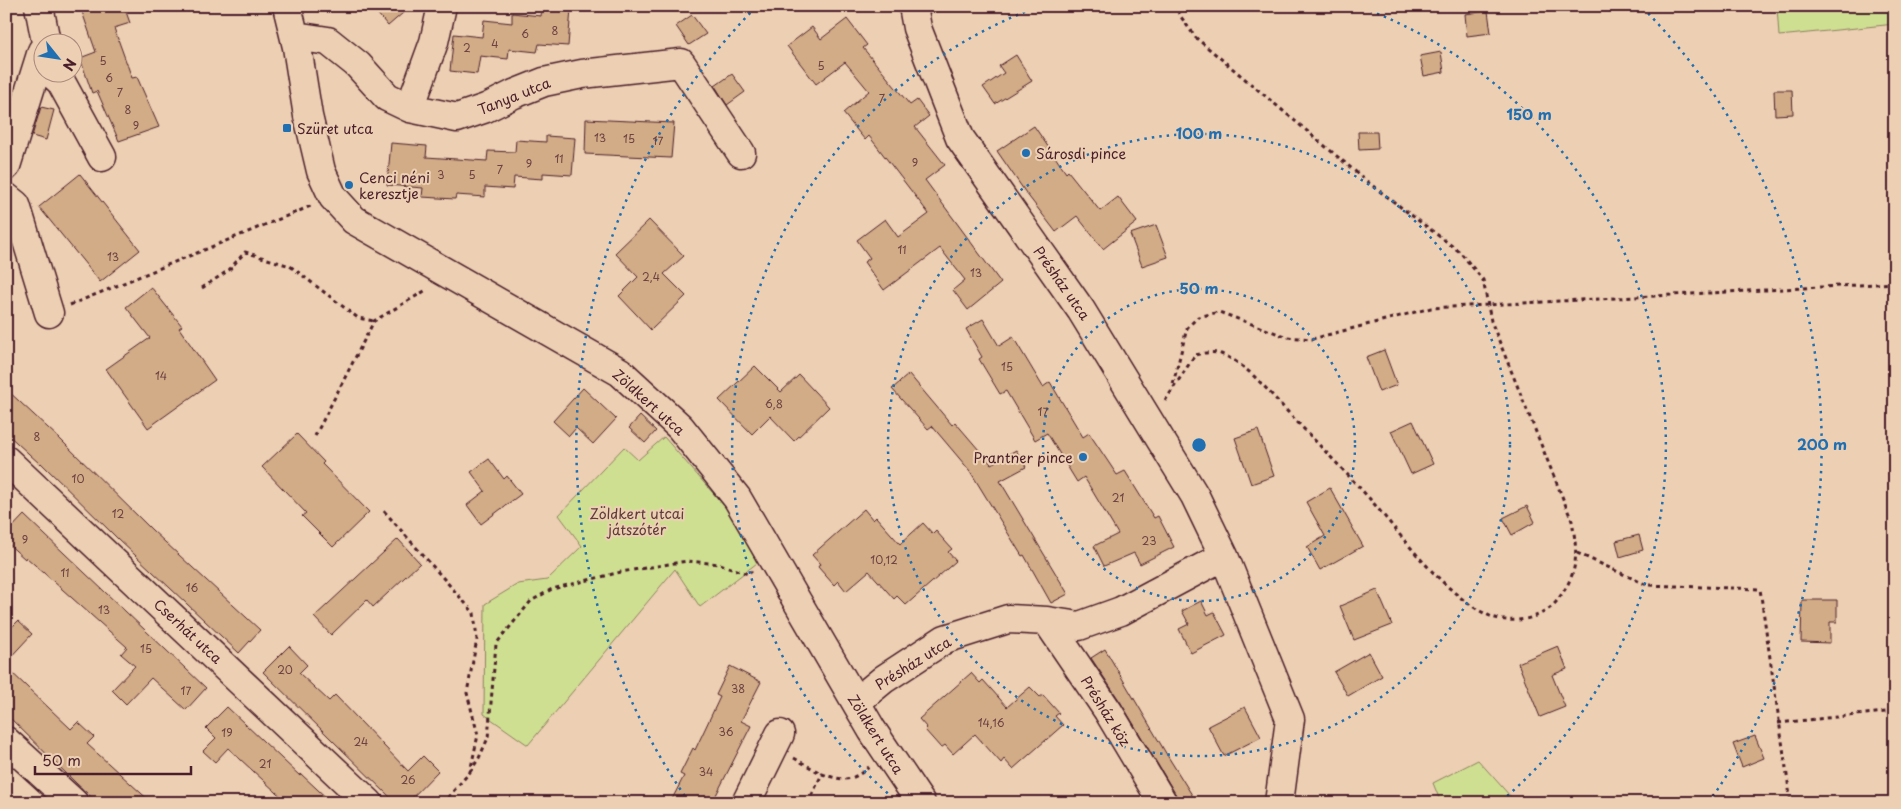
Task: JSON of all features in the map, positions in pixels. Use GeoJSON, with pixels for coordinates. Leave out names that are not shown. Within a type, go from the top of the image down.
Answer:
{"type":"FeatureCollection","features":[{"type":"Feature","properties":{"kind":"street"},"geometry":{"type":"LineString","coordinates":[[39,6],[41,32]]}},
{"type":"Feature","properties":{"kind":"street","name":"Zöldkert utca"},"geometry":{"type":"LineString","coordinates":[[286,6],[294,36],[320,171],[333,197],[354,220],[620,372],[680,427],[737,498],[856,702],[920,803]]}},
{"type":"Feature","properties":{"kind":"street"},"geometry":{"type":"LineString","coordinates":[[410,108],[434,42],[442,6]]}},
{"type":"Feature","properties":{"kind":"street","name":"Présház utca"},"geometry":{"type":"LineString","coordinates":[[914,6],[917,28],[960,138],[1081,310],[1195,496],[1224,556],[1290,719],[1279,803]]}},
{"type":"Feature","properties":{"kind":"street","name":"Tanya utca"},"geometry":{"type":"LineString","coordinates":[[294,36],[328,41],[358,64],[387,97],[410,108],[458,118],[486,108],[544,82],[582,74],[681,63],[741,153]]}},
{"type":"Feature","properties":{"kind":"street"},"geometry":{"type":"LineString","coordinates":[[6,166],[36,82]]}},
{"type":"Feature","properties":{"kind":"street"},"geometry":{"type":"LineString","coordinates":[[61,82],[102,157]]}},
{"type":"Feature","properties":{"kind":"street"},"geometry":{"type":"LineString","coordinates":[[6,197],[16,205],[49,313]]}},
{"type":"Feature","properties":{"kind":"street","name":"Cserhát utca"},"geometry":{"type":"LineString","coordinates":[[6,460],[369,803]]}},
{"type":"Feature","properties":{"kind":"street","name":"Présház utca"},"geometry":{"type":"LineString","coordinates":[[856,702],[884,679],[945,640],[1008,619],[1047,621],[1079,626],[1121,611],[1224,556]]}},
{"type":"Feature","properties":{"kind":"street","name":"Présház köz"},"geometry":{"type":"LineString","coordinates":[[1047,621],[1108,711],[1163,803]]}},
{"type":"Feature","properties":{"kind":"street"},"geometry":{"type":"LineString","coordinates":[[746,803],[777,740]]}},
{"type":"Feature","properties":{"kind":"street"},"geometry":{"type":"LineString","coordinates":[[6,741],[74,803]]}},
{"type":"Feature","properties":{"kind":"path"},"geometry":{"type":"LineString","coordinates":[[1152,423],[1172,387],[1195,355],[1218,353],[1234,360],[1256,379],[1364,492],[1450,590],[1488,616],[1502,621],[1532,618],[1554,605],[1567,585],[1577,553],[1572,521],[1491,321],[1490,303],[1483,280],[1460,252],[1369,183],[1195,37],[1180,14],[1178,6]]}},
{"type":"Feature","properties":{"kind":"path"},"geometry":{"type":"LineString","coordinates":[[49,313],[333,197]]}},
{"type":"Feature","properties":{"kind":"path"},"geometry":{"type":"LineString","coordinates":[[202,288],[228,270],[245,252],[290,266],[358,318],[374,321]]}},
{"type":"Feature","properties":{"kind":"path"},"geometry":{"type":"LineString","coordinates":[[315,436],[374,321],[451,277]]}},
{"type":"Feature","properties":{"kind":"path"},"geometry":{"type":"LineString","coordinates":[[1172,387],[1187,328],[1198,317],[1219,312],[1287,337],[1312,339],[1431,308],[1490,303],[1895,283]]}},
{"type":"Feature","properties":{"kind":"path"},"geometry":{"type":"LineString","coordinates":[[384,511],[474,613],[477,639],[467,693],[478,735],[470,772]]}},
{"type":"Feature","properties":{"kind":"path"},"geometry":{"type":"LineString","coordinates":[[1577,553],[1647,585],[1760,589],[1791,803]]}},
{"type":"Feature","properties":{"kind":"path"},"geometry":{"type":"LineString","coordinates":[[443,803],[470,772],[488,738],[496,644],[531,601],[552,589],[621,572],[687,561],[720,564],[748,574],[770,557]]}},
{"type":"Feature","properties":{"kind":"path"},"geometry":{"type":"LineString","coordinates":[[1778,723],[1895,712]]}},
{"type":"Feature","properties":{"kind":"path"},"geometry":{"type":"LineString","coordinates":[[777,740],[822,774],[840,780],[857,778],[887,752]]}},
{"type":"Feature","properties":{"kind":"path"},"geometry":{"type":"LineString","coordinates":[[808,803],[822,774]]}},
{"type":"Feature","properties":{"kind":"green space"},"geometry":{"type":"Polygon","coordinates":[[[1777,6],[1895,6],[1895,24],[1779,36],[1777,6]]]}},
{"type":"Feature","properties":{"kind":"green space","name":"Zöldkert utcai játszótér"},"geometry":{"type":"Polygon","coordinates":[[[664,437],[733,516],[757,563],[700,607],[675,569],[528,745],[484,714],[485,604],[518,584],[547,580],[582,546],[559,515],[624,447],[638,460],[664,437]]]}},
{"type":"Feature","properties":{"kind":"green space"},"geometry":{"type":"Polygon","coordinates":[[[1478,760],[1515,803],[1441,803],[1433,783],[1478,760]]]}},
{"type":"Feature","properties":{"kind":"building"},"geometry":{"type":"Polygon","coordinates":[[[80,6],[124,6],[130,23],[114,28],[132,78],[137,77],[159,127],[119,141],[97,91],[92,93],[82,64],[82,57],[96,52],[80,6]]]}},
{"type":"Feature","properties":{"kind":"building"},"geometry":{"type":"Polygon","coordinates":[[[371,6],[411,6],[388,26],[371,6]]]}},
{"type":"Feature","properties":{"kind":"building"},"geometry":{"type":"Polygon","coordinates":[[[542,6],[571,9],[568,46],[539,44],[537,52],[509,49],[508,59],[480,56],[477,74],[450,71],[454,34],[482,37],[484,20],[512,23],[512,13],[541,16],[542,6]]]}},
{"type":"Feature","properties":{"kind":"building"},"geometry":{"type":"Polygon","coordinates":[[[1488,11],[1491,33],[1467,36],[1465,14],[1488,11]]]}},
{"type":"Feature","properties":{"kind":"building"},"geometry":{"type":"Polygon","coordinates":[[[692,15],[706,34],[689,45],[676,26],[692,15]]]}},
{"type":"Feature","properties":{"kind":"building"},"geometry":{"type":"Polygon","coordinates":[[[847,19],[867,45],[863,48],[910,105],[917,100],[929,116],[915,127],[945,165],[925,180],[1001,283],[968,310],[953,290],[965,280],[940,248],[884,290],[864,262],[870,258],[857,240],[885,219],[898,237],[929,214],[869,136],[865,140],[843,113],[869,91],[845,62],[816,84],[787,46],[812,27],[821,39],[847,19]]]}},
{"type":"Feature","properties":{"kind":"building"},"geometry":{"type":"Polygon","coordinates":[[[1441,52],[1444,72],[1424,76],[1420,56],[1441,52]]]}},
{"type":"Feature","properties":{"kind":"building"},"geometry":{"type":"Polygon","coordinates":[[[1016,55],[1032,81],[995,104],[983,87],[1004,73],[999,66],[1016,55]]]}},
{"type":"Feature","properties":{"kind":"building"},"geometry":{"type":"Polygon","coordinates":[[[732,74],[745,92],[727,105],[715,86],[732,74]]]}},
{"type":"Feature","properties":{"kind":"building"},"geometry":{"type":"Polygon","coordinates":[[[1774,90],[1792,90],[1793,114],[1775,115],[1774,90]]]}},
{"type":"Feature","properties":{"kind":"building"},"geometry":{"type":"Polygon","coordinates":[[[41,107],[54,110],[46,140],[32,136],[41,107]]]}},
{"type":"Feature","properties":{"kind":"building"},"geometry":{"type":"Polygon","coordinates":[[[586,119],[674,123],[671,158],[585,154],[586,119]]]}},
{"type":"Feature","properties":{"kind":"building"},"geometry":{"type":"Polygon","coordinates":[[[1034,126],[1066,173],[1068,171],[1100,211],[1118,197],[1137,222],[1103,249],[1077,216],[1056,232],[997,151],[1034,126]]]}},
{"type":"Feature","properties":{"kind":"building"},"geometry":{"type":"Polygon","coordinates":[[[1358,132],[1377,132],[1378,149],[1359,150],[1358,132]]]}},
{"type":"Feature","properties":{"kind":"building"},"geometry":{"type":"Polygon","coordinates":[[[546,136],[575,138],[572,175],[543,173],[543,179],[514,177],[513,189],[485,187],[485,197],[456,195],[455,199],[422,197],[423,188],[387,185],[391,143],[427,146],[426,157],[487,161],[488,151],[515,152],[516,140],[546,142],[546,136]]]}},
{"type":"Feature","properties":{"kind":"building"},"geometry":{"type":"Polygon","coordinates":[[[80,174],[140,250],[100,282],[39,207],[80,174]]]}},
{"type":"Feature","properties":{"kind":"building"},"geometry":{"type":"Polygon","coordinates":[[[649,220],[684,256],[664,274],[686,296],[651,330],[619,296],[638,277],[615,253],[649,220]]]}},
{"type":"Feature","properties":{"kind":"building"},"geometry":{"type":"Polygon","coordinates":[[[1156,225],[1168,257],[1142,266],[1130,234],[1156,225]]]}},
{"type":"Feature","properties":{"kind":"building"},"geometry":{"type":"Polygon","coordinates":[[[151,287],[182,326],[179,328],[215,380],[148,428],[106,369],[150,338],[126,307],[151,287]]]}},
{"type":"Feature","properties":{"kind":"building"},"geometry":{"type":"Polygon","coordinates":[[[983,319],[999,346],[1013,337],[1043,387],[1050,382],[1083,437],[1089,433],[1117,475],[1125,471],[1154,518],[1158,516],[1174,547],[1140,564],[1134,553],[1104,566],[1094,546],[1118,534],[1084,477],[1077,482],[1047,433],[1035,440],[1006,391],[1000,394],[979,359],[982,357],[966,329],[983,319]]]}},
{"type":"Feature","properties":{"kind":"building"},"geometry":{"type":"Polygon","coordinates":[[[1384,350],[1397,385],[1379,392],[1366,357],[1384,350]]]}},
{"type":"Feature","properties":{"kind":"building"},"geometry":{"type":"Polygon","coordinates":[[[755,366],[781,392],[799,375],[829,407],[794,441],[770,416],[752,434],[719,400],[755,366]]]}},
{"type":"Feature","properties":{"kind":"building"},"geometry":{"type":"Polygon","coordinates":[[[909,374],[952,425],[955,422],[991,464],[1016,450],[1026,467],[1000,481],[1068,594],[1051,603],[1024,555],[1022,556],[970,471],[932,426],[928,429],[892,389],[909,374]]]}},
{"type":"Feature","properties":{"kind":"building"},"geometry":{"type":"Polygon","coordinates":[[[583,388],[616,419],[593,444],[576,428],[569,436],[553,421],[583,388]]]}},
{"type":"Feature","properties":{"kind":"building"},"geometry":{"type":"Polygon","coordinates":[[[6,389],[61,440],[152,530],[260,630],[239,653],[118,539],[41,463],[6,433],[6,389]]]}},
{"type":"Feature","properties":{"kind":"building"},"geometry":{"type":"Polygon","coordinates":[[[640,416],[656,431],[645,443],[629,428],[640,416]]]}},
{"type":"Feature","properties":{"kind":"building"},"geometry":{"type":"Polygon","coordinates":[[[1413,421],[1433,464],[1411,474],[1391,431],[1413,421]]]}},
{"type":"Feature","properties":{"kind":"building"},"geometry":{"type":"Polygon","coordinates":[[[1258,430],[1274,476],[1251,484],[1235,438],[1258,430]]]}},
{"type":"Feature","properties":{"kind":"building"},"geometry":{"type":"Polygon","coordinates":[[[297,434],[324,462],[322,464],[369,512],[333,547],[302,516],[306,513],[262,467],[297,434]]]}},
{"type":"Feature","properties":{"kind":"building"},"geometry":{"type":"Polygon","coordinates":[[[489,459],[504,479],[507,476],[521,494],[481,524],[467,505],[485,491],[471,472],[489,459]]]}},
{"type":"Feature","properties":{"kind":"building"},"geometry":{"type":"Polygon","coordinates":[[[1330,488],[1363,546],[1320,570],[1307,547],[1325,536],[1306,502],[1330,488]]]}},
{"type":"Feature","properties":{"kind":"building"},"geometry":{"type":"Polygon","coordinates":[[[1527,506],[1535,522],[1512,535],[1503,518],[1527,506]]]}},
{"type":"Feature","properties":{"kind":"building"},"geometry":{"type":"Polygon","coordinates":[[[864,509],[873,520],[876,517],[900,544],[923,523],[933,534],[936,531],[952,549],[948,552],[956,561],[906,605],[897,596],[894,599],[869,571],[846,591],[838,581],[834,585],[818,567],[820,564],[812,555],[864,509]]]}},
{"type":"Feature","properties":{"kind":"building"},"geometry":{"type":"Polygon","coordinates":[[[24,515],[206,688],[186,710],[151,678],[126,704],[112,690],[135,666],[121,654],[127,647],[26,557],[25,559],[6,542],[6,534],[24,515]]]}},
{"type":"Feature","properties":{"kind":"building"},"geometry":{"type":"Polygon","coordinates":[[[1639,535],[1643,550],[1620,557],[1616,541],[1639,535]]]}},
{"type":"Feature","properties":{"kind":"building"},"geometry":{"type":"Polygon","coordinates":[[[398,539],[420,563],[373,607],[367,600],[331,635],[314,617],[398,539]]]}},
{"type":"Feature","properties":{"kind":"building"},"geometry":{"type":"Polygon","coordinates":[[[1377,590],[1392,625],[1354,640],[1340,606],[1377,590]]]}},
{"type":"Feature","properties":{"kind":"building"},"geometry":{"type":"Polygon","coordinates":[[[1802,600],[1837,600],[1837,622],[1830,622],[1830,643],[1801,642],[1802,600]]]}},
{"type":"Feature","properties":{"kind":"building"},"geometry":{"type":"Polygon","coordinates":[[[1201,601],[1208,615],[1214,612],[1226,635],[1191,653],[1179,629],[1189,624],[1182,611],[1201,601]]]}},
{"type":"Feature","properties":{"kind":"building"},"geometry":{"type":"Polygon","coordinates":[[[18,621],[32,634],[6,662],[6,633],[18,621]]]}},
{"type":"Feature","properties":{"kind":"building"},"geometry":{"type":"Polygon","coordinates":[[[289,646],[307,665],[299,673],[329,701],[335,695],[408,771],[423,756],[438,771],[407,803],[396,803],[263,672],[289,646]]]}},
{"type":"Feature","properties":{"kind":"building"},"geometry":{"type":"Polygon","coordinates":[[[1558,646],[1567,669],[1552,675],[1565,707],[1540,717],[1518,663],[1558,646]]]}},
{"type":"Feature","properties":{"kind":"building"},"geometry":{"type":"Polygon","coordinates":[[[1105,649],[1197,803],[1179,803],[1121,703],[1091,658],[1105,649]]]}},
{"type":"Feature","properties":{"kind":"building"},"geometry":{"type":"Polygon","coordinates":[[[1369,652],[1382,676],[1348,696],[1334,672],[1369,652]]]}},
{"type":"Feature","properties":{"kind":"building"},"geometry":{"type":"Polygon","coordinates":[[[730,666],[761,682],[741,721],[751,726],[712,803],[670,803],[684,776],[680,774],[693,748],[695,750],[720,697],[716,695],[730,666]]]}},
{"type":"Feature","properties":{"kind":"building"},"geometry":{"type":"Polygon","coordinates":[[[6,667],[71,729],[78,722],[94,737],[87,744],[152,803],[98,803],[77,784],[6,714],[6,667]]]}},
{"type":"Feature","properties":{"kind":"building"},"geometry":{"type":"Polygon","coordinates":[[[971,673],[980,683],[983,680],[1007,707],[1030,687],[1040,697],[1043,695],[1059,713],[1055,716],[1063,725],[1013,769],[1004,759],[1001,763],[975,734],[953,754],[945,745],[941,748],[925,730],[927,728],[919,719],[971,673]]]}},
{"type":"Feature","properties":{"kind":"building"},"geometry":{"type":"Polygon","coordinates":[[[227,707],[300,776],[301,774],[332,803],[288,803],[228,748],[215,762],[203,751],[216,738],[206,728],[227,707]]]}},
{"type":"Feature","properties":{"kind":"building"},"geometry":{"type":"Polygon","coordinates":[[[1245,707],[1261,737],[1224,756],[1208,726],[1245,707]]]}},
{"type":"Feature","properties":{"kind":"building"},"geometry":{"type":"Polygon","coordinates":[[[1755,736],[1764,758],[1742,767],[1733,744],[1755,736]]]}},
{"type":"Feature","properties":{"kind":"place","name":"Szüret utca"},"geometry":{"type":"Point","coordinates":[287,128]}},
{"type":"Feature","properties":{"kind":"place","name":"Sárosdi pince"},"geometry":{"type":"Point","coordinates":[1026,153]}},
{"type":"Feature","properties":{"kind":"place","name":"Cenci néni keresztje"},"geometry":{"type":"Point","coordinates":[349,185]}},
{"type":"Feature","properties":{"kind":"place","name":"Prantner pince"},"geometry":{"type":"Point","coordinates":[1083,457]}}]}
